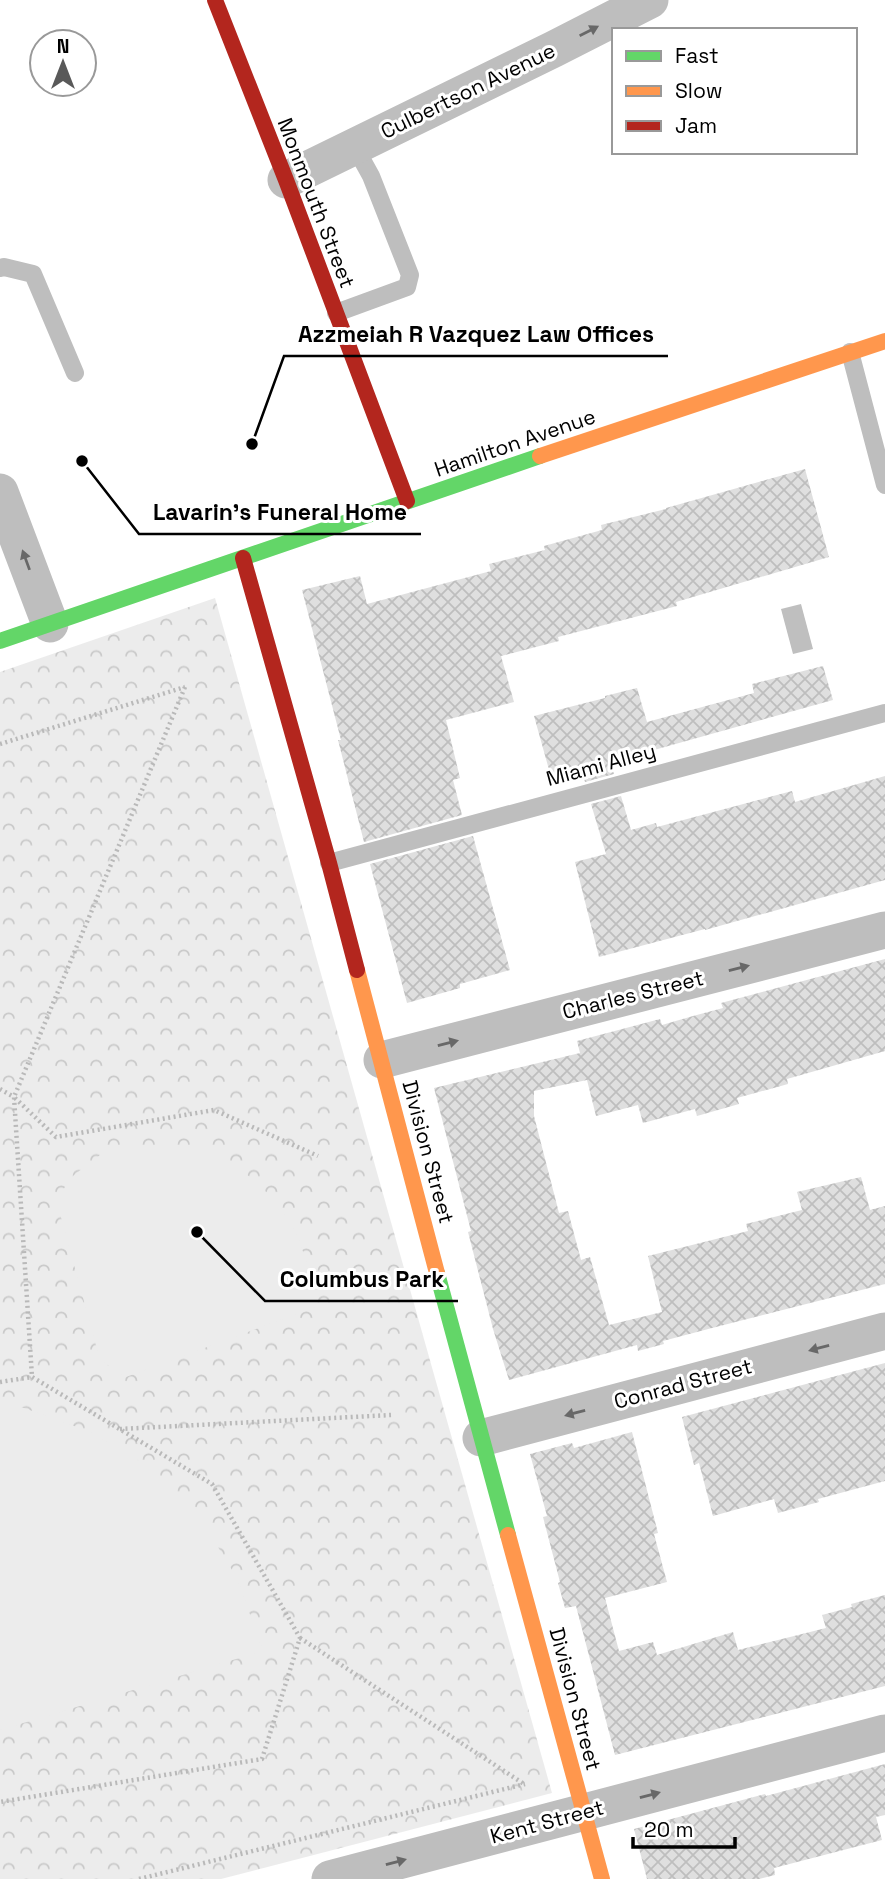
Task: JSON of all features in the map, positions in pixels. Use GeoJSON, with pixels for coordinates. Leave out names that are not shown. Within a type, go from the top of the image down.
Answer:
{"type":"FeatureCollection","features":[{"type":"Feature","properties":{"kind":"street","name":"Monmouth Street"},"geometry":{"type":"LineString","coordinates":[[215,0],[407,501]]}},
{"type":"Feature","properties":{"kind":"street","name":"Culbertson Avenue"},"geometry":{"type":"LineString","coordinates":[[286,180],[650,0]]}},
{"type":"Feature","properties":{"kind":"street","name":"Hamilton Avenue"},"geometry":{"type":"LineString","coordinates":[[0,641],[885,341]]}},
{"type":"Feature","properties":{"kind":"street"},"geometry":{"type":"LineString","coordinates":[[0,492],[50,624]]}},
{"type":"Feature","properties":{"kind":"street","name":"Division Street"},"geometry":{"type":"LineString","coordinates":[[243,558],[329,863],[481,1438],[602,1879]]}},
{"type":"Feature","properties":{"kind":"street","name":"Charles Street"},"geometry":{"type":"LineString","coordinates":[[382,1060],[885,930]]}},
{"type":"Feature","properties":{"kind":"street","name":"Conrad Street"},"geometry":{"type":"LineString","coordinates":[[481,1438],[885,1331]]}},
{"type":"Feature","properties":{"kind":"street","name":"Kent Street"},"geometry":{"type":"LineString","coordinates":[[330,1879],[885,1733]]}},
{"type":"Feature","properties":{"kind":"lane"},"geometry":{"type":"LineString","coordinates":[[336,313],[407,287],[410,275],[371,176],[355,147]]}},
{"type":"Feature","properties":{"kind":"lane"},"geometry":{"type":"LineString","coordinates":[[0,268],[33,274],[75,373]]}},
{"type":"Feature","properties":{"kind":"lane"},"geometry":{"type":"LineString","coordinates":[[850,352],[885,485]]}},
{"type":"Feature","properties":{"kind":"lane"},"geometry":{"type":"LineString","coordinates":[[871,436],[885,454]]}},
{"type":"Feature","properties":{"kind":"lane","name":"Miami Alley"},"geometry":{"type":"LineString","coordinates":[[329,863],[885,713]]}},
{"type":"Feature","properties":{"kind":"path"},"geometry":{"type":"LineString","coordinates":[[0,744],[185,687],[13,1097],[32,1377]]}},
{"type":"Feature","properties":{"kind":"path"},"geometry":{"type":"LineString","coordinates":[[0,1089],[13,1097],[56,1137],[214,1110],[318,1156]]}},
{"type":"Feature","properties":{"kind":"path"},"geometry":{"type":"LineString","coordinates":[[0,1382],[32,1377],[212,1484],[300,1639],[525,1784],[139,1879]]}},
{"type":"Feature","properties":{"kind":"path"},"geometry":{"type":"LineString","coordinates":[[120,1429],[391,1415]]}},
{"type":"Feature","properties":{"kind":"path"},"geometry":{"type":"LineString","coordinates":[[0,1802],[262,1759],[300,1639]]}},
{"type":"Feature","properties":{"kind":"green space"},"geometry":{"type":"Polygon","coordinates":[[[215,598],[552,1793],[221,1879],[0,1879],[0,672],[215,598]]]}},
{"type":"Feature","properties":{"kind":"green space"},"geometry":{"type":"Polygon","coordinates":[[[134,1146],[182,1146],[222,1156],[255,1181],[280,1206],[298,1237],[318,1306],[126,1377],[100,1360],[56,1199],[74,1175],[100,1155],[134,1146]]]}},
{"type":"Feature","properties":{"kind":"green space"},"geometry":{"type":"Polygon","coordinates":[[[0,1404],[24,1408],[91,1432],[154,1470],[205,1526],[237,1578],[263,1651],[0,1730],[0,1404]]]}},
{"type":"Feature","properties":{"kind":"shaded area"},"geometry":{"type":"Polygon","coordinates":[[[801,604],[813,649],[793,654],[781,609],[801,604]]]}},
{"type":"Feature","properties":{"kind":"building"},"geometry":{"type":"Polygon","coordinates":[[[805,469],[829,557],[676,602],[677,606],[558,637],[559,641],[501,656],[514,702],[446,720],[460,778],[453,780],[462,815],[364,842],[302,590],[360,576],[367,604],[491,571],[489,564],[545,550],[544,546],[602,530],[601,525],[805,469]]]}},
{"type":"Feature","properties":{"kind":"building"},"geometry":{"type":"Polygon","coordinates":[[[823,666],[833,700],[654,750],[656,756],[612,768],[614,774],[585,782],[583,775],[553,784],[534,716],[637,688],[647,722],[754,693],[752,684],[823,666]]]}},
{"type":"Feature","properties":{"kind":"building"},"geometry":{"type":"Polygon","coordinates":[[[885,776],[885,880],[599,957],[575,862],[606,854],[591,804],[621,796],[631,830],[656,823],[657,827],[792,791],[795,802],[885,776]]]}},
{"type":"Feature","properties":{"kind":"building"},"geometry":{"type":"Polygon","coordinates":[[[473,836],[510,970],[407,1003],[370,864],[473,836]]]}},
{"type":"Feature","properties":{"kind":"building"},"geometry":{"type":"Polygon","coordinates":[[[885,959],[885,1051],[787,1079],[788,1084],[737,1098],[739,1104],[697,1116],[695,1109],[643,1123],[638,1105],[596,1116],[587,1080],[534,1091],[534,1116],[559,1213],[568,1211],[581,1260],[590,1257],[609,1325],[662,1312],[648,1256],[748,1231],[746,1224],[802,1210],[797,1192],[861,1177],[870,1210],[885,1206],[885,1284],[663,1341],[664,1344],[638,1351],[637,1345],[509,1380],[468,1232],[471,1231],[434,1088],[580,1053],[577,1041],[660,1019],[662,1025],[723,1008],[721,1003],[885,959]]]}},
{"type":"Feature","properties":{"kind":"building"},"geometry":{"type":"Polygon","coordinates":[[[885,1363],[885,1481],[778,1513],[774,1499],[713,1516],[699,1463],[694,1465],[682,1417],[885,1363]]]}},
{"type":"Feature","properties":{"kind":"building"},"geometry":{"type":"Polygon","coordinates":[[[632,1432],[658,1533],[654,1534],[667,1582],[605,1598],[619,1651],[653,1642],[657,1655],[733,1632],[738,1650],[826,1628],[822,1615],[885,1595],[885,1686],[615,1755],[576,1606],[565,1608],[543,1517],[547,1516],[530,1454],[572,1443],[574,1448],[632,1432]]]}},
{"type":"Feature","properties":{"kind":"building"},"geometry":{"type":"Polygon","coordinates":[[[885,1764],[885,1815],[876,1817],[882,1840],[774,1868],[775,1875],[759,1879],[647,1879],[634,1829],[885,1764]]]}},
{"type":"Feature","properties":{"kind":"traffic: fast"},"geometry":{"type":"LineString","coordinates":[[0,641],[540,456]]}},
{"type":"Feature","properties":{"kind":"traffic: fast"},"geometry":{"type":"LineString","coordinates":[[437,1273],[508,1535]]}},
{"type":"Feature","properties":{"kind":"traffic: slow"},"geometry":{"type":"LineString","coordinates":[[540,456],[885,341]]}},
{"type":"Feature","properties":{"kind":"traffic: slow"},"geometry":{"type":"LineString","coordinates":[[357,970],[437,1273]]}},
{"type":"Feature","properties":{"kind":"traffic: slow"},"geometry":{"type":"LineString","coordinates":[[508,1535],[602,1879]]}},
{"type":"Feature","properties":{"kind":"traffic: jam"},"geometry":{"type":"LineString","coordinates":[[215,0],[407,501]]}},
{"type":"Feature","properties":{"kind":"traffic: jam"},"geometry":{"type":"LineString","coordinates":[[243,558],[357,970]]}},
{"type":"Feature","properties":{"kind":"place","name":"Azzmeiah R Vazquez Law Offices"},"geometry":{"type":"Point","coordinates":[252,444]}},
{"type":"Feature","properties":{"kind":"place","name":"Lavarin's Funeral Home"},"geometry":{"type":"Point","coordinates":[82,461]}},
{"type":"Feature","properties":{"kind":"place","name":"Columbus Park"},"geometry":{"type":"Point","coordinates":[197,1232]}}]}
